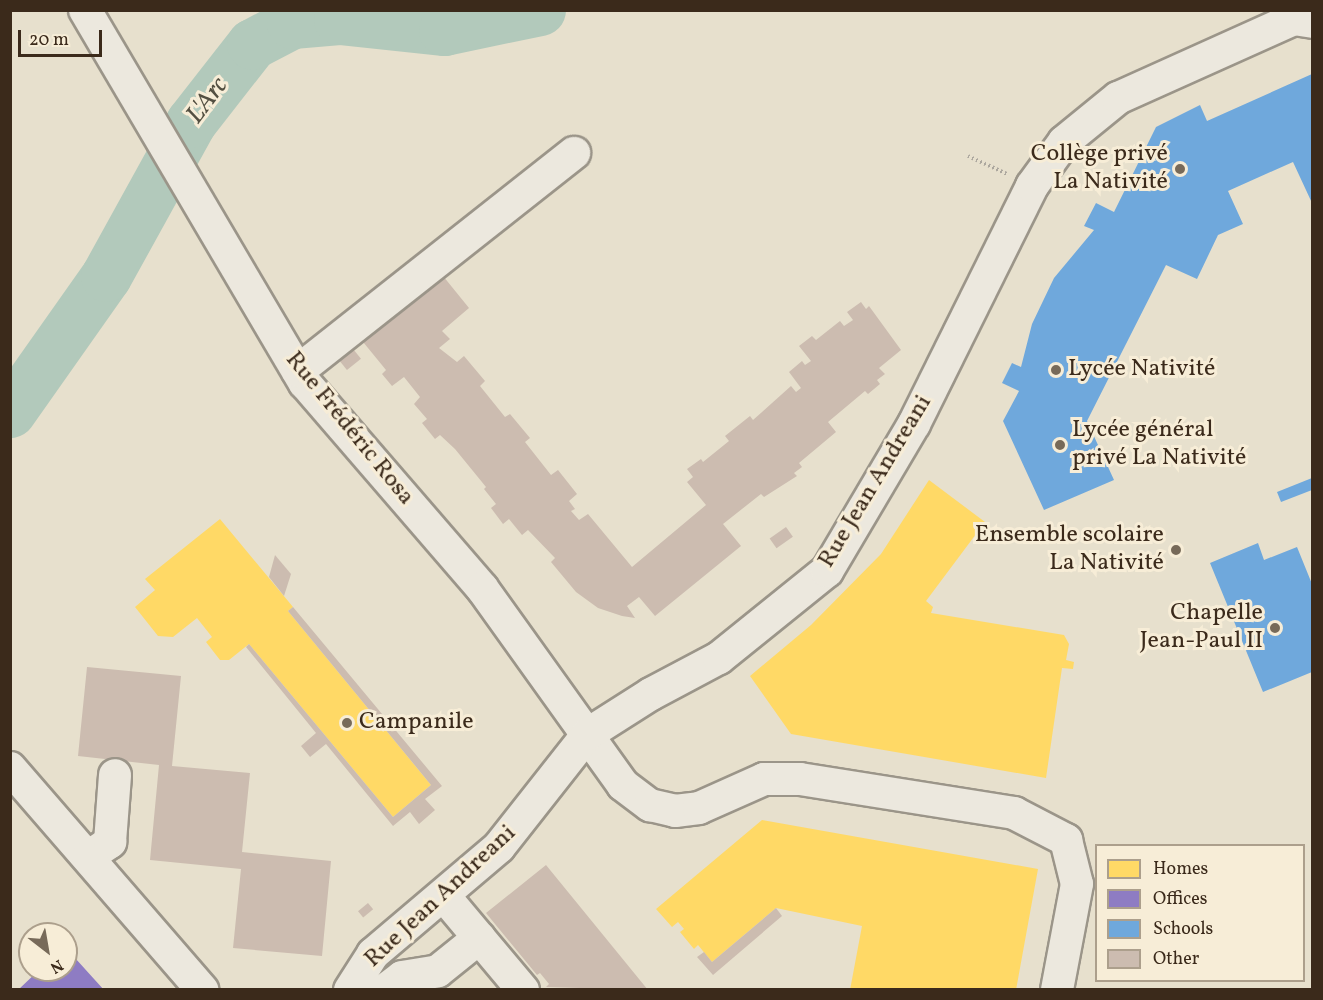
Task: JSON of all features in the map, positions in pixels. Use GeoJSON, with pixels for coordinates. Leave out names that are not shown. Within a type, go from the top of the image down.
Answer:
{"type":"FeatureCollection","features":[{"type":"Feature","properties":{"kind":"street","name":"Rue Frédéric Rosa"},"geometry":{"type":"LineString","coordinates":[[85,11],[297,371],[482,588],[623,785],[650,805],[675,812],[699,808],[764,779],[800,779],[1014,813],[1066,840],[1077,884],[1057,990]]}},
{"type":"Feature","properties":{"kind":"street","name":"Rue Jean Andreani"},"geometry":{"type":"LineString","coordinates":[[350,990],[373,954],[499,847],[588,734],[651,693],[719,658],[827,571],[914,424],[1032,186],[1064,142],[1118,98],[1294,19],[1312,22]]}},
{"type":"Feature","properties":{"kind":"street"},"geometry":{"type":"LineString","coordinates":[[297,371],[574,153]]}},
{"type":"Feature","properties":{"kind":"street"},"geometry":{"type":"LineString","coordinates":[[10,768],[202,990]]}},
{"type":"Feature","properties":{"kind":"street"},"geometry":{"type":"LineString","coordinates":[[88,857],[110,842],[116,775]]}},
{"type":"Feature","properties":{"kind":"street"},"geometry":{"type":"LineString","coordinates":[[444,896],[523,990]]}},
{"type":"Feature","properties":{"kind":"street"},"geometry":{"type":"LineString","coordinates":[[385,990],[402,977],[438,971],[479,938]]}},
{"type":"Feature","properties":{"kind":"path"},"geometry":{"type":"LineString","coordinates":[[968,156],[1032,186]]}},
{"type":"Feature","properties":{"kind":"building: Homes"},"geometry":{"type":"Polygon","coordinates":[[[929,480],[985,522],[926,601],[933,607],[931,613],[1064,635],[1069,644],[1066,660],[1074,662],[1073,669],[1062,668],[1046,778],[791,734],[750,676],[811,625],[881,554],[929,480]]]}},
{"type":"Feature","properties":{"kind":"building: Homes","name":"Campanile"},"geometry":{"type":"Polygon","coordinates":[[[220,519],[293,607],[288,611],[431,785],[393,817],[249,644],[229,660],[220,660],[206,642],[212,637],[197,618],[173,637],[158,636],[135,607],[155,590],[145,579],[220,519]]]}},
{"type":"Feature","properties":{"kind":"building: Homes"},"geometry":{"type":"Polygon","coordinates":[[[762,820],[1038,869],[1016,990],[850,990],[862,926],[776,908],[712,962],[698,945],[694,949],[680,932],[684,929],[678,922],[672,927],[656,909],[762,820]]]}},
{"type":"Feature","properties":{"kind":"building: Offices"},"geometry":{"type":"Polygon","coordinates":[[[78,961],[104,990],[18,990],[26,982],[78,982],[78,961]]]}},
{"type":"Feature","properties":{"kind":"building: Schools"},"geometry":{"type":"Polygon","coordinates":[[[1312,74],[1312,203],[1293,162],[1228,191],[1243,224],[1218,235],[1197,279],[1166,265],[1087,421],[1114,480],[1044,510],[1003,421],[1019,391],[1002,383],[1012,363],[1021,367],[1032,324],[1054,278],[1094,230],[1084,226],[1096,203],[1114,212],[1156,127],[1200,105],[1207,121],[1312,74]]]}},
{"type":"Feature","properties":{"kind":"building: Schools"},"geometry":{"type":"Polygon","coordinates":[[[1312,478],[1312,490],[1281,502],[1277,492],[1312,478]]]}},
{"type":"Feature","properties":{"kind":"building: Schools","name":"Chapelle Jean-Paul II"},"geometry":{"type":"Polygon","coordinates":[[[1258,543],[1264,560],[1297,547],[1312,584],[1312,672],[1263,692],[1210,563],[1258,543]]]}},
{"type":"Feature","properties":{"kind":"building: Other"},"geometry":{"type":"Polygon","coordinates":[[[439,271],[469,308],[442,331],[450,339],[439,348],[457,362],[464,356],[485,381],[480,386],[505,417],[510,414],[530,438],[525,442],[551,475],[558,470],[577,494],[569,501],[575,509],[571,511],[579,520],[588,514],[632,567],[706,505],[687,482],[693,477],[687,469],[701,459],[703,462],[729,441],[725,436],[750,416],[753,420],[791,386],[796,392],[801,388],[789,372],[802,361],[805,365],[811,361],[799,346],[812,336],[816,340],[840,321],[844,326],[853,320],[847,312],[861,302],[866,309],[869,306],[901,350],[879,368],[885,374],[877,380],[880,384],[868,394],[865,391],[828,422],[836,432],[799,463],[802,467],[794,473],[797,476],[764,497],[761,494],[723,524],[741,546],[655,616],[639,597],[627,606],[635,618],[622,616],[598,608],[576,592],[551,562],[555,558],[528,530],[522,535],[509,519],[503,524],[491,508],[496,504],[484,489],[486,487],[455,449],[440,435],[435,439],[422,423],[427,419],[414,404],[420,397],[404,377],[392,386],[382,374],[386,370],[359,337],[439,271]]]}},
{"type":"Feature","properties":{"kind":"building: Other"},"geometry":{"type":"Polygon","coordinates":[[[349,344],[361,359],[347,370],[335,355],[349,344]]]}},
{"type":"Feature","properties":{"kind":"building: Other"},"geometry":{"type":"Polygon","coordinates":[[[786,527],[793,537],[776,548],[770,538],[786,527]]]}},
{"type":"Feature","properties":{"kind":"building: Other"},"geometry":{"type":"Polygon","coordinates":[[[275,555],[291,574],[284,596],[269,577],[275,555]]]}},
{"type":"Feature","properties":{"kind":"building: Other"},"geometry":{"type":"Polygon","coordinates":[[[293,607],[442,786],[425,799],[435,810],[419,824],[410,812],[393,826],[326,744],[310,757],[301,746],[316,733],[246,647],[249,644],[393,817],[431,785],[288,611],[293,607]]]}},
{"type":"Feature","properties":{"kind":"building: Other"},"geometry":{"type":"Polygon","coordinates":[[[87,667],[181,676],[172,766],[250,773],[242,852],[331,861],[322,956],[233,948],[241,869],[150,860],[159,765],[78,756],[87,667]]]}},
{"type":"Feature","properties":{"kind":"building: Other"},"geometry":{"type":"Polygon","coordinates":[[[546,865],[648,990],[546,987],[549,984],[540,973],[537,975],[486,913],[546,865]]]}},
{"type":"Feature","properties":{"kind":"building: Other"},"geometry":{"type":"Polygon","coordinates":[[[368,903],[373,909],[363,917],[358,911],[368,903]]]}},
{"type":"Feature","properties":{"kind":"building: Other"},"geometry":{"type":"Polygon","coordinates":[[[776,908],[782,916],[713,975],[697,957],[704,952],[712,962],[776,908]]]}},
{"type":"Feature","properties":{"kind":"waterway","name":"L'Arc"},"geometry":{"type":"LineString","coordinates":[[10,412],[106,276],[191,122],[252,44],[292,23],[339,19],[444,30],[540,10]]}},
{"type":"Feature","properties":{"kind":"place","name":"Collège privé La Nativité"},"geometry":{"type":"Point","coordinates":[1180,169]}},
{"type":"Feature","properties":{"kind":"place","name":"Lycée Nativité"},"geometry":{"type":"Point","coordinates":[1056,370]}},
{"type":"Feature","properties":{"kind":"place","name":"Lycée général privé La Nativité"},"geometry":{"type":"Point","coordinates":[1060,445]}},
{"type":"Feature","properties":{"kind":"place","name":"Ensemble scolaire La Nativité"},"geometry":{"type":"Point","coordinates":[1176,550]}},
{"type":"Feature","properties":{"kind":"place","name":"Chapelle Jean-Paul II"},"geometry":{"type":"Point","coordinates":[1275,628]}},
{"type":"Feature","properties":{"kind":"place","name":"Campanile"},"geometry":{"type":"Point","coordinates":[347,723]}}]}
